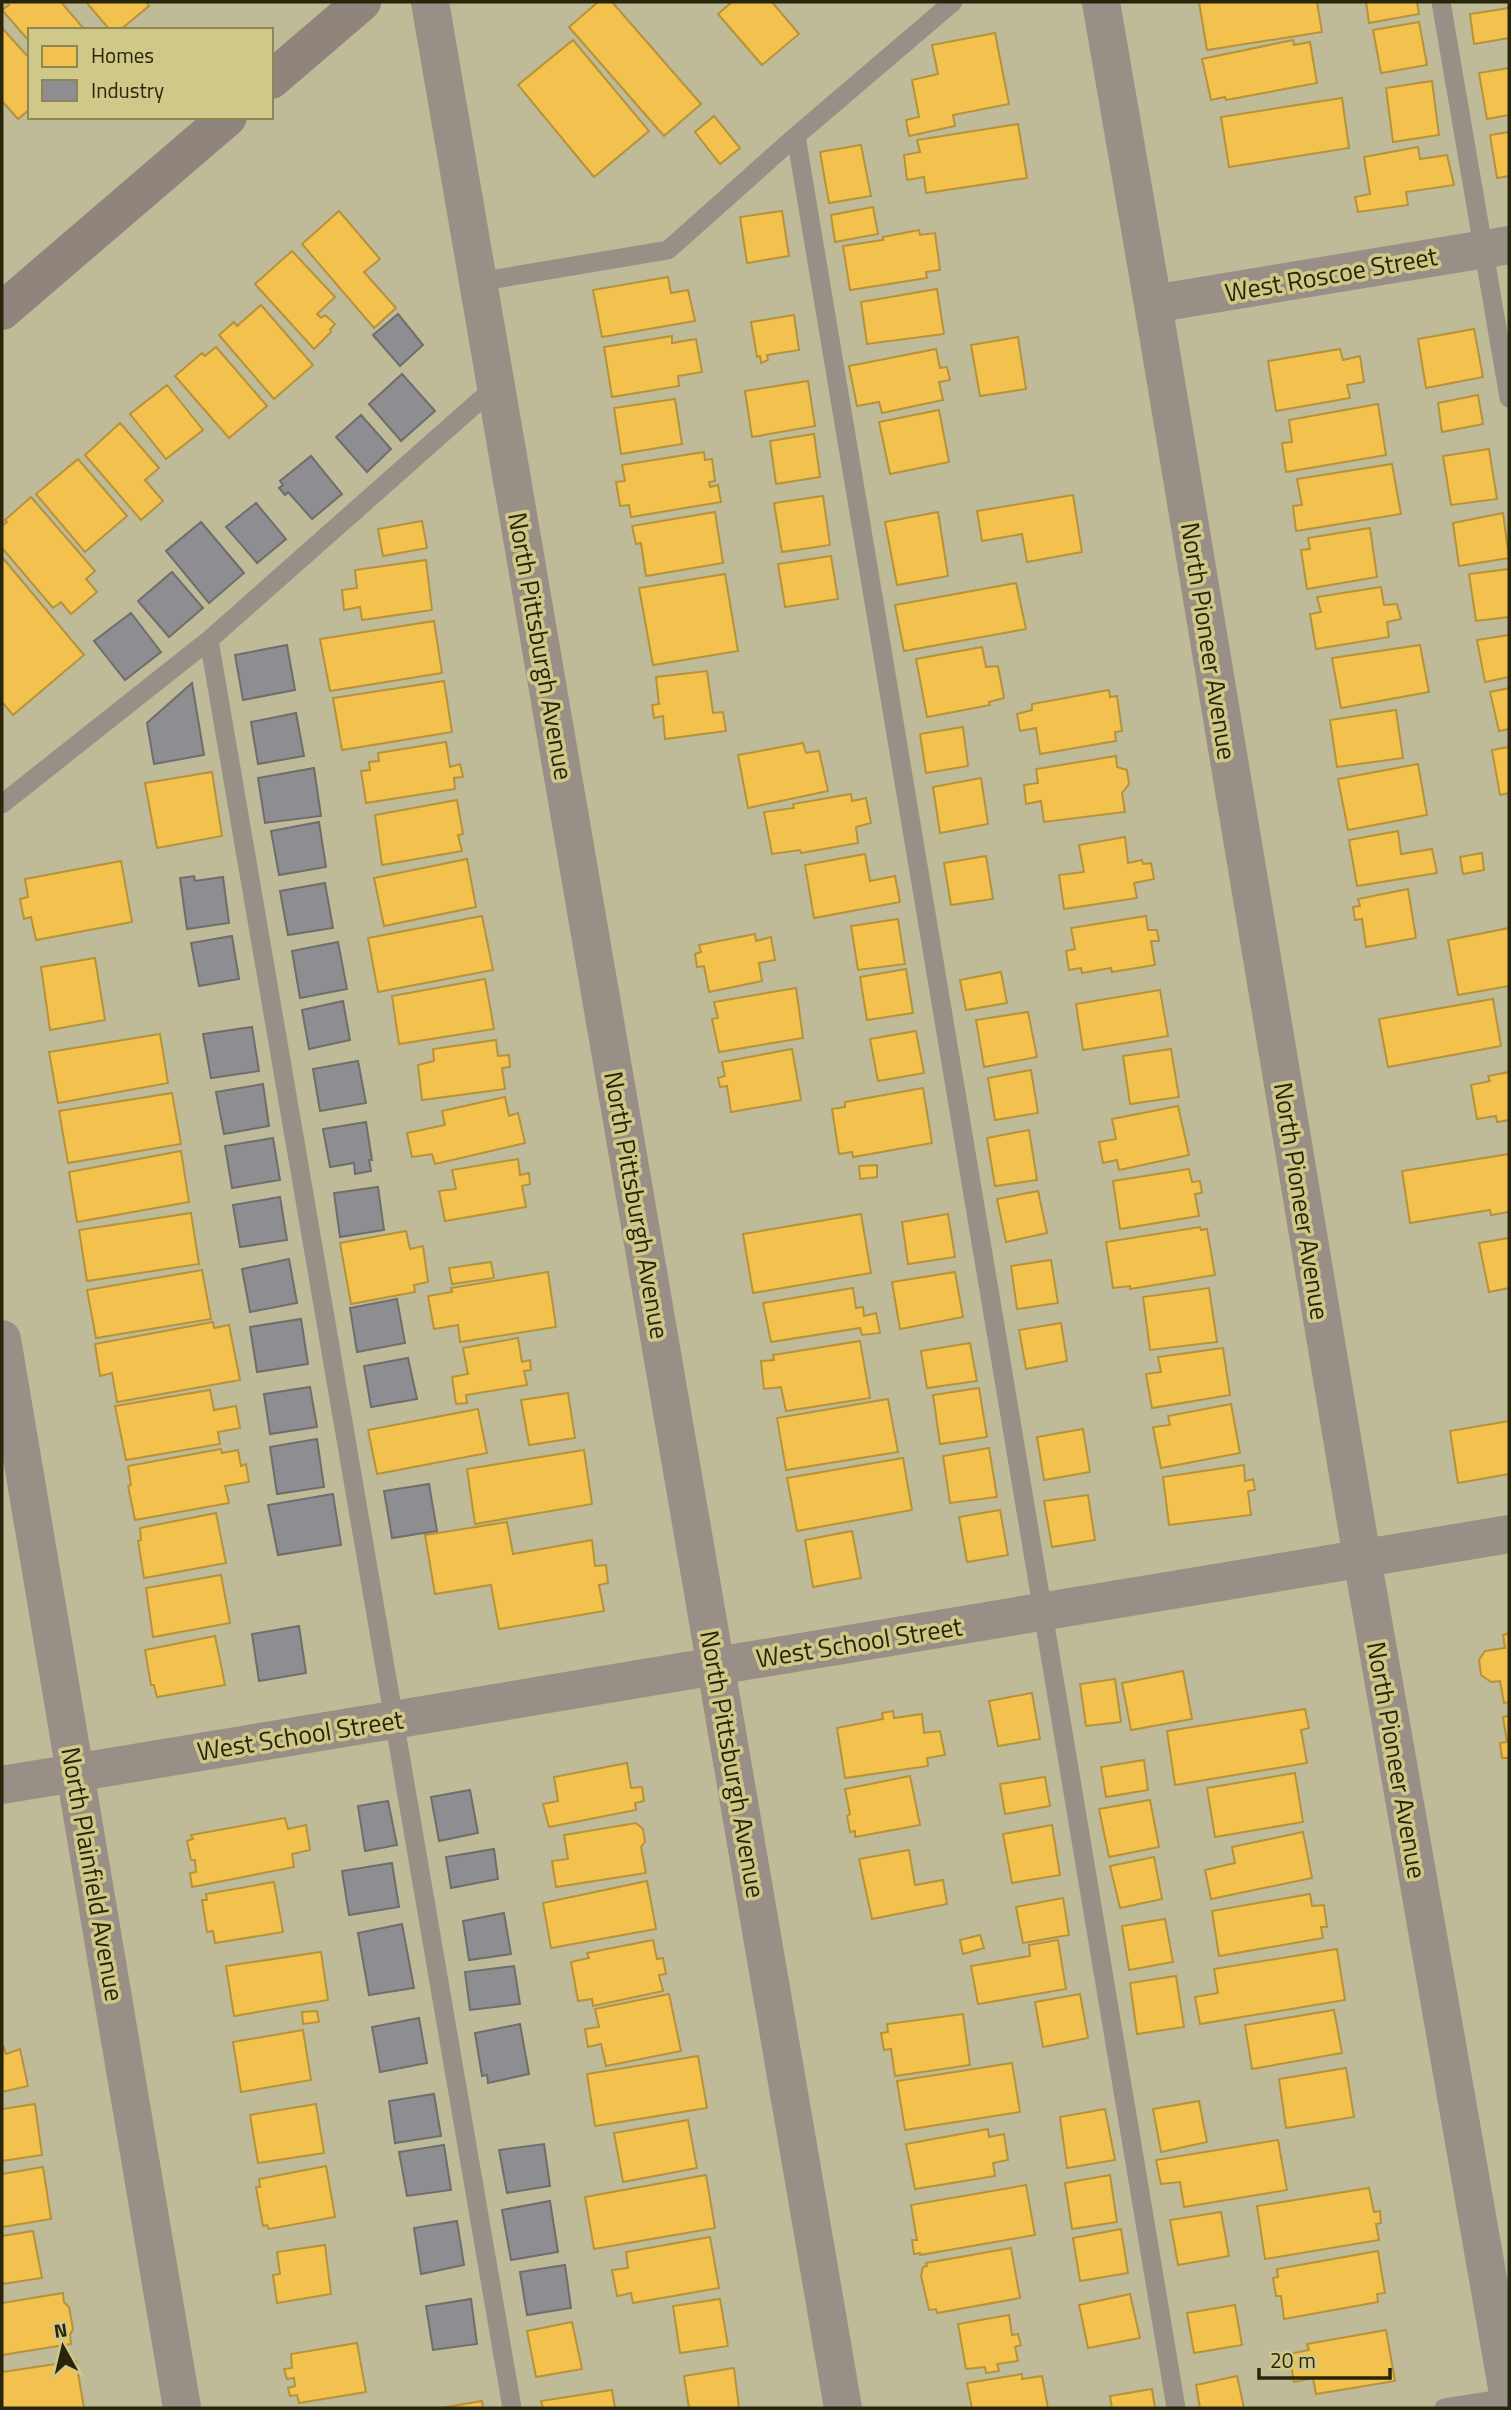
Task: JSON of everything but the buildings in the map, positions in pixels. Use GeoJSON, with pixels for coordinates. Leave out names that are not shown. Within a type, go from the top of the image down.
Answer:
{"type":"FeatureCollection","features":[{"type":"Feature","properties":{"kind":"main road"},"geometry":{"type":"LineString","coordinates":[[273,78],[362,2]]}},
{"type":"Feature","properties":{"kind":"main road"},"geometry":{"type":"LineString","coordinates":[[2,311],[226,119]]}},
{"type":"Feature","properties":{"kind":"street","name":"North Pittsburgh Avenue"},"geometry":{"type":"LineString","coordinates":[[430,2],[843,2408]]}},
{"type":"Feature","properties":{"kind":"street","name":"North Pioneer Avenue"},"geometry":{"type":"LineString","coordinates":[[1101,2],[1362,1558],[1509,2398]]}},
{"type":"Feature","properties":{"kind":"street","name":"West Roscoe Street"},"geometry":{"type":"LineString","coordinates":[[1153,304],[1497,247]]}},
{"type":"Feature","properties":{"kind":"street","name":"North Plainfield Avenue"},"geometry":{"type":"LineString","coordinates":[[2,1339],[182,2408]]}},
{"type":"Feature","properties":{"kind":"street","name":"West School Street"},"geometry":{"type":"LineString","coordinates":[[2,1785],[1509,1534]]}},
{"type":"Feature","properties":{"kind":"lane"},"geometry":{"type":"LineString","coordinates":[[478,282],[668,250],[953,2]]}},
{"type":"Feature","properties":{"kind":"lane"},"geometry":{"type":"LineString","coordinates":[[1441,2],[1497,247],[1509,398]]}},
{"type":"Feature","properties":{"kind":"lane"},"geometry":{"type":"LineString","coordinates":[[796,136],[1176,2408]]}},
{"type":"Feature","properties":{"kind":"lane"},"geometry":{"type":"LineString","coordinates":[[2,804],[209,640],[496,386]]}},
{"type":"Feature","properties":{"kind":"lane"},"geometry":{"type":"LineString","coordinates":[[209,640],[512,2408]]}},
{"type":"Feature","properties":{"kind":"lane"},"geometry":{"type":"LineString","coordinates":[[1444,2408],[1509,2398]]}}]}
